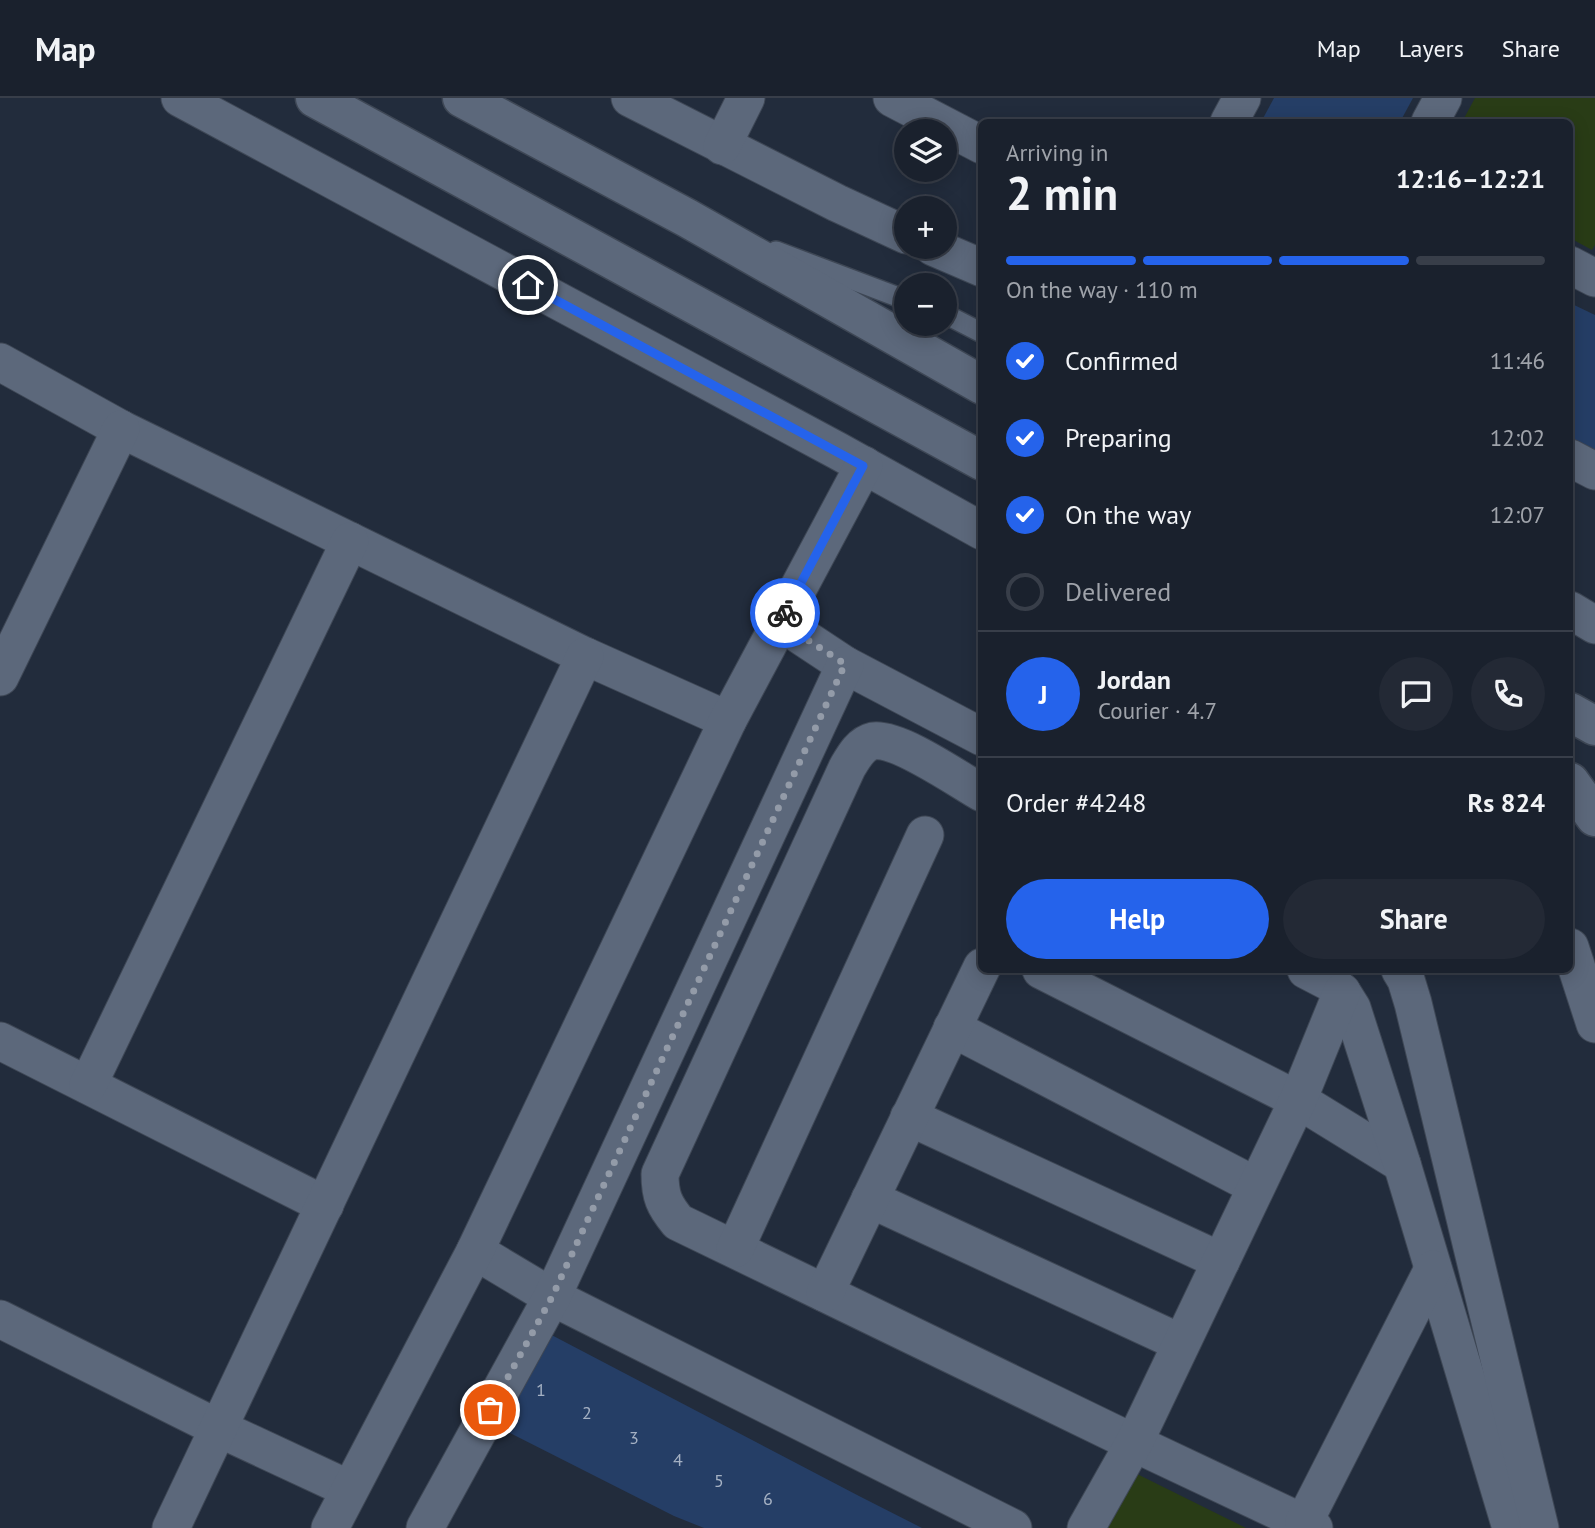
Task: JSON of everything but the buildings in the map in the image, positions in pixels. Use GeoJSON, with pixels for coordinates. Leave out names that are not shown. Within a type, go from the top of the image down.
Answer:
{"type":"FeatureCollection","features":[{"type":"Feature","properties":{"kind":"street"},"geometry":{"type":"LineString","coordinates":[[180,98],[978,529]]}},
{"type":"Feature","properties":{"kind":"street"},"geometry":{"type":"LineString","coordinates":[[316,98],[978,459]]}},
{"type":"Feature","properties":{"kind":"street"},"geometry":{"type":"LineString","coordinates":[[462,98],[687,218],[978,383]]}},
{"type":"Feature","properties":{"kind":"street"},"geometry":{"type":"LineString","coordinates":[[630,98],[894,229]]}},
{"type":"Feature","properties":{"kind":"street"},"geometry":{"type":"LineString","coordinates":[[722,146],[746,98]]}},
{"type":"Feature","properties":{"kind":"street"},"geometry":{"type":"LineString","coordinates":[[892,98],[978,143]]}},
{"type":"Feature","properties":{"kind":"street"},"geometry":{"type":"LineString","coordinates":[[1231,119],[1242,98]]}},
{"type":"Feature","properties":{"kind":"street"},"geometry":{"type":"LineString","coordinates":[[1432,119],[1443,98]]}},
{"type":"Feature","properties":{"kind":"street"},"geometry":{"type":"LineString","coordinates":[[957,257],[978,266]]}},
{"type":"Feature","properties":{"kind":"street"},"geometry":{"type":"LineString","coordinates":[[0,362],[121,429],[585,656],[728,720]]}},
{"type":"Feature","properties":{"kind":"street"},"geometry":{"type":"LineString","coordinates":[[5,657],[121,429]]}},
{"type":"Feature","properties":{"kind":"street"},"geometry":{"type":"LineString","coordinates":[[1573,460],[1595,471]]}},
{"type":"Feature","properties":{"kind":"street"},"geometry":{"type":"LineString","coordinates":[[330,1528],[475,1251],[728,720],[863,466]]}},
{"type":"Feature","properties":{"kind":"street"},"geometry":{"type":"LineString","coordinates":[[88,1085],[350,541]]}},
{"type":"Feature","properties":{"kind":"street"},"geometry":{"type":"LineString","coordinates":[[1573,612],[1595,625]]}},
{"type":"Feature","properties":{"kind":"street"},"geometry":{"type":"LineString","coordinates":[[780,622],[845,664],[978,735]]}},
{"type":"Feature","properties":{"kind":"street"},"geometry":{"type":"LineString","coordinates":[[171,1528],[585,656]]}},
{"type":"Feature","properties":{"kind":"street"},"geometry":{"type":"LineString","coordinates":[[429,1527],[552,1297],[845,664]]}},
{"type":"Feature","properties":{"kind":"street"},"geometry":{"type":"LineString","coordinates":[[1573,714],[1595,726]]}},
{"type":"Feature","properties":{"kind":"street"},"geometry":{"type":"LineString","coordinates":[[978,791],[911,752],[889,743],[872,741],[857,751],[660,1174],[660,1190],[666,1207],[678,1222],[1133,1443],[1309,1525],[1433,1269]]}},
{"type":"Feature","properties":{"kind":"street"},"geometry":{"type":"LineString","coordinates":[[1573,786],[1595,817]]}},
{"type":"Feature","properties":{"kind":"street"},"geometry":{"type":"LineString","coordinates":[[735,1250],[925,835]]}},
{"type":"Feature","properties":{"kind":"street"},"geometry":{"type":"LineString","coordinates":[[1573,956],[1595,1024]]}},
{"type":"Feature","properties":{"kind":"street"},"geometry":{"type":"LineString","coordinates":[[825,1293],[979,973]]}},
{"type":"Feature","properties":{"kind":"street"},"geometry":{"type":"LineString","coordinates":[[1047,973],[1297,1100],[1402,1164]]}},
{"type":"Feature","properties":{"kind":"street"},"geometry":{"type":"LineString","coordinates":[[1312,973],[1342,992],[1358,1024],[1511,1528]]}},
{"type":"Feature","properties":{"kind":"street"},"geometry":{"type":"LineString","coordinates":[[1402,973],[1413,1003],[1540,1528]]}},
{"type":"Feature","properties":{"kind":"street"},"geometry":{"type":"LineString","coordinates":[[1086,1528],[1133,1443],[1221,1261],[1297,1100],[1342,992]]}},
{"type":"Feature","properties":{"kind":"street"},"geometry":{"type":"LineString","coordinates":[[952,1028],[1256,1186]]}},
{"type":"Feature","properties":{"kind":"street"},"geometry":{"type":"LineString","coordinates":[[0,1041],[325,1205]]}},
{"type":"Feature","properties":{"kind":"street"},"geometry":{"type":"LineString","coordinates":[[909,1117],[1221,1261]]}},
{"type":"Feature","properties":{"kind":"street"},"geometry":{"type":"LineString","coordinates":[[870,1199],[1181,1343]]}},
{"type":"Feature","properties":{"kind":"street"},"geometry":{"type":"LineString","coordinates":[[475,1251],[552,1297],[1013,1528]]}},
{"type":"Feature","properties":{"kind":"street"},"geometry":{"type":"LineString","coordinates":[[0,1319],[218,1428],[349,1489]]}},
{"type":"Feature","properties":{"kind":"lane"},"geometry":{"type":"LineString","coordinates":[[687,218],[894,295]]}},
{"type":"Feature","properties":{"kind":"lane"},"geometry":{"type":"LineString","coordinates":[[957,320],[978,331]]}},
{"type":"Feature","properties":{"kind":"green space"},"geometry":{"type":"Polygon","coordinates":[[[1475,98],[1595,98],[1595,245],[1592,250],[1573,240],[1573,119],[1464,119],[1475,98]]]}},
{"type":"Feature","properties":{"kind":"green space"},"geometry":{"type":"Polygon","coordinates":[[[1125,1468],[1246,1528],[1093,1528],[1125,1468]]]}},
{"type":"Feature","properties":{"kind":"way so far"},"geometry":{"type":"LineString","coordinates":[[490,1410],[552,1297],[845,664],[780,622],[785,613]]}},
{"type":"Feature","properties":{"kind":"route"},"geometry":{"type":"LineString","coordinates":[[528,285],[863,466],[785,613]]}}]}
